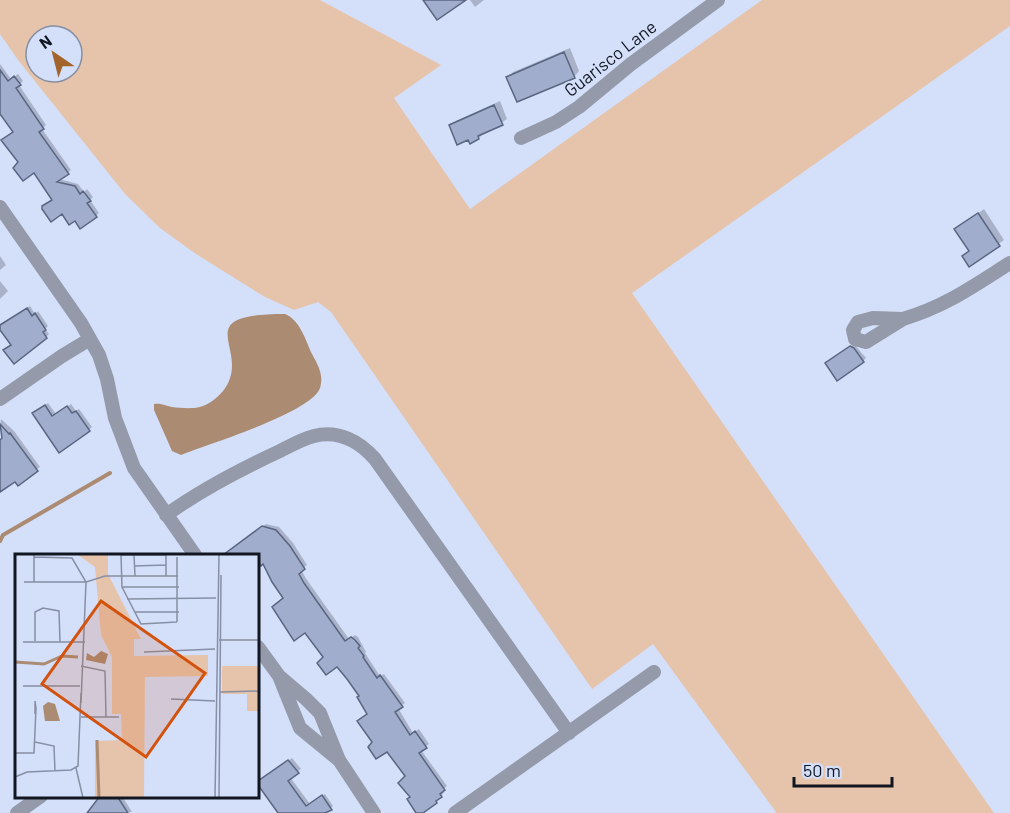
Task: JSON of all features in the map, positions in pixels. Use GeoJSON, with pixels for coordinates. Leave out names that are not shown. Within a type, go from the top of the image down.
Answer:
{"type":"FeatureCollection","features":[{"type":"Feature","properties":{"kind":"street","name":"Guarisco Lane"},"geometry":{"type":"LineString","coordinates":[[520,138],[556,122],[579,107],[631,64],[718,0]]}},
{"type":"Feature","properties":{"kind":"street"},"geometry":{"type":"LineString","coordinates":[[0,207],[81,323],[99,355],[115,418],[134,468],[194,554]]}},
{"type":"Feature","properties":{"kind":"street"},"geometry":{"type":"LineString","coordinates":[[903,319],[953,300],[1010,263]]}},
{"type":"Feature","properties":{"kind":"street"},"geometry":{"type":"LineString","coordinates":[[0,399],[90,339]]}},
{"type":"Feature","properties":{"kind":"street"},"geometry":{"type":"LineString","coordinates":[[166,515],[214,485],[267,457],[314,436],[334,435],[350,438],[365,447],[375,459],[568,733]]}},
{"type":"Feature","properties":{"kind":"street"},"geometry":{"type":"LineString","coordinates":[[260,650],[279,676],[316,708],[323,718],[339,760],[374,813]]}},
{"type":"Feature","properties":{"kind":"street"},"geometry":{"type":"LineString","coordinates":[[455,813],[654,672]]}},
{"type":"Feature","properties":{"kind":"street"},"geometry":{"type":"LineString","coordinates":[[279,676],[300,728],[339,760]]}},
{"type":"Feature","properties":{"kind":"street"},"geometry":{"type":"LineString","coordinates":[[17,813],[38,798]]}},
{"type":"Feature","properties":{"kind":"shaded area"},"geometry":{"type":"Polygon","coordinates":[[[0,0],[320,0],[441,65],[394,98],[470,209],[762,0],[1010,0],[1010,26],[632,293],[994,813],[775,813],[653,644],[592,689],[331,312],[318,302],[294,310],[265,297],[196,254],[160,228],[125,194],[37,84],[84,84],[84,24],[24,24],[24,68],[0,34],[0,0]]]}},
{"type":"Feature","properties":{"kind":"shaded area"},"geometry":{"type":"Polygon","coordinates":[[[285,314],[298,325],[320,370],[320,388],[313,398],[279,417],[234,436],[181,455],[172,451],[154,410],[154,404],[193,408],[204,406],[213,400],[223,391],[231,376],[229,328],[237,320],[254,316],[285,314]]]}},
{"type":"Feature","properties":{"kind":"building"},"geometry":{"type":"Polygon","coordinates":[[[423,0],[466,0],[437,20],[423,0]]]}},
{"type":"Feature","properties":{"kind":"building"},"geometry":{"type":"Polygon","coordinates":[[[564,52],[575,78],[517,102],[506,77],[564,52]]]}},
{"type":"Feature","properties":{"kind":"building"},"geometry":{"type":"Polygon","coordinates":[[[0,70],[8,81],[14,76],[21,85],[16,88],[44,129],[39,132],[69,174],[57,182],[75,186],[80,194],[83,191],[91,201],[87,203],[97,217],[80,229],[75,221],[69,225],[62,214],[51,222],[42,206],[52,200],[34,173],[23,181],[13,168],[18,162],[1,140],[13,132],[0,114],[0,70]]]}},
{"type":"Feature","properties":{"kind":"building"},"geometry":{"type":"Polygon","coordinates":[[[494,105],[503,125],[478,136],[479,139],[470,144],[468,140],[457,145],[449,125],[494,105]]]}},
{"type":"Feature","properties":{"kind":"building"},"geometry":{"type":"Polygon","coordinates":[[[978,213],[1000,246],[969,267],[962,256],[969,251],[954,229],[978,213]]]}},
{"type":"Feature","properties":{"kind":"building"},"geometry":{"type":"Polygon","coordinates":[[[27,308],[32,316],[35,313],[46,330],[43,332],[47,338],[14,364],[3,350],[11,345],[0,330],[0,325],[27,308]]]}},
{"type":"Feature","properties":{"kind":"building"},"geometry":{"type":"Polygon","coordinates":[[[850,346],[864,362],[837,381],[825,363],[850,346]]]}},
{"type":"Feature","properties":{"kind":"building"},"geometry":{"type":"Polygon","coordinates":[[[45,405],[52,416],[67,406],[72,413],[76,411],[90,431],[59,453],[32,413],[45,405]]]}},
{"type":"Feature","properties":{"kind":"building"},"geometry":{"type":"Polygon","coordinates":[[[0,424],[10,433],[38,471],[18,486],[15,482],[0,492],[0,440],[2,438],[0,424]]]}},
{"type":"Feature","properties":{"kind":"building"},"geometry":{"type":"Polygon","coordinates":[[[262,526],[276,530],[290,546],[305,569],[299,574],[304,583],[345,641],[351,637],[360,646],[358,648],[377,678],[380,675],[403,707],[395,712],[410,735],[415,731],[427,748],[419,753],[445,790],[440,794],[442,797],[436,801],[437,803],[423,813],[416,813],[407,799],[410,797],[398,783],[405,776],[387,752],[376,759],[368,747],[372,742],[357,721],[367,714],[357,697],[359,696],[337,667],[326,675],[317,663],[323,657],[305,633],[294,641],[272,607],[283,598],[263,564],[260,564],[260,554],[224,554],[262,526]]]}},
{"type":"Feature","properties":{"kind":"building"},"geometry":{"type":"Polygon","coordinates":[[[288,760],[299,773],[288,781],[306,806],[322,795],[332,810],[325,813],[278,813],[260,788],[260,780],[288,760]]]}},
{"type":"Feature","properties":{"kind":"building"},"geometry":{"type":"Polygon","coordinates":[[[98,798],[118,798],[128,813],[87,813],[98,798]]]}},
{"type":"Feature","properties":{"kind":"waterway"},"geometry":{"type":"LineString","coordinates":[[0,541],[3,535],[110,473]]}}]}
